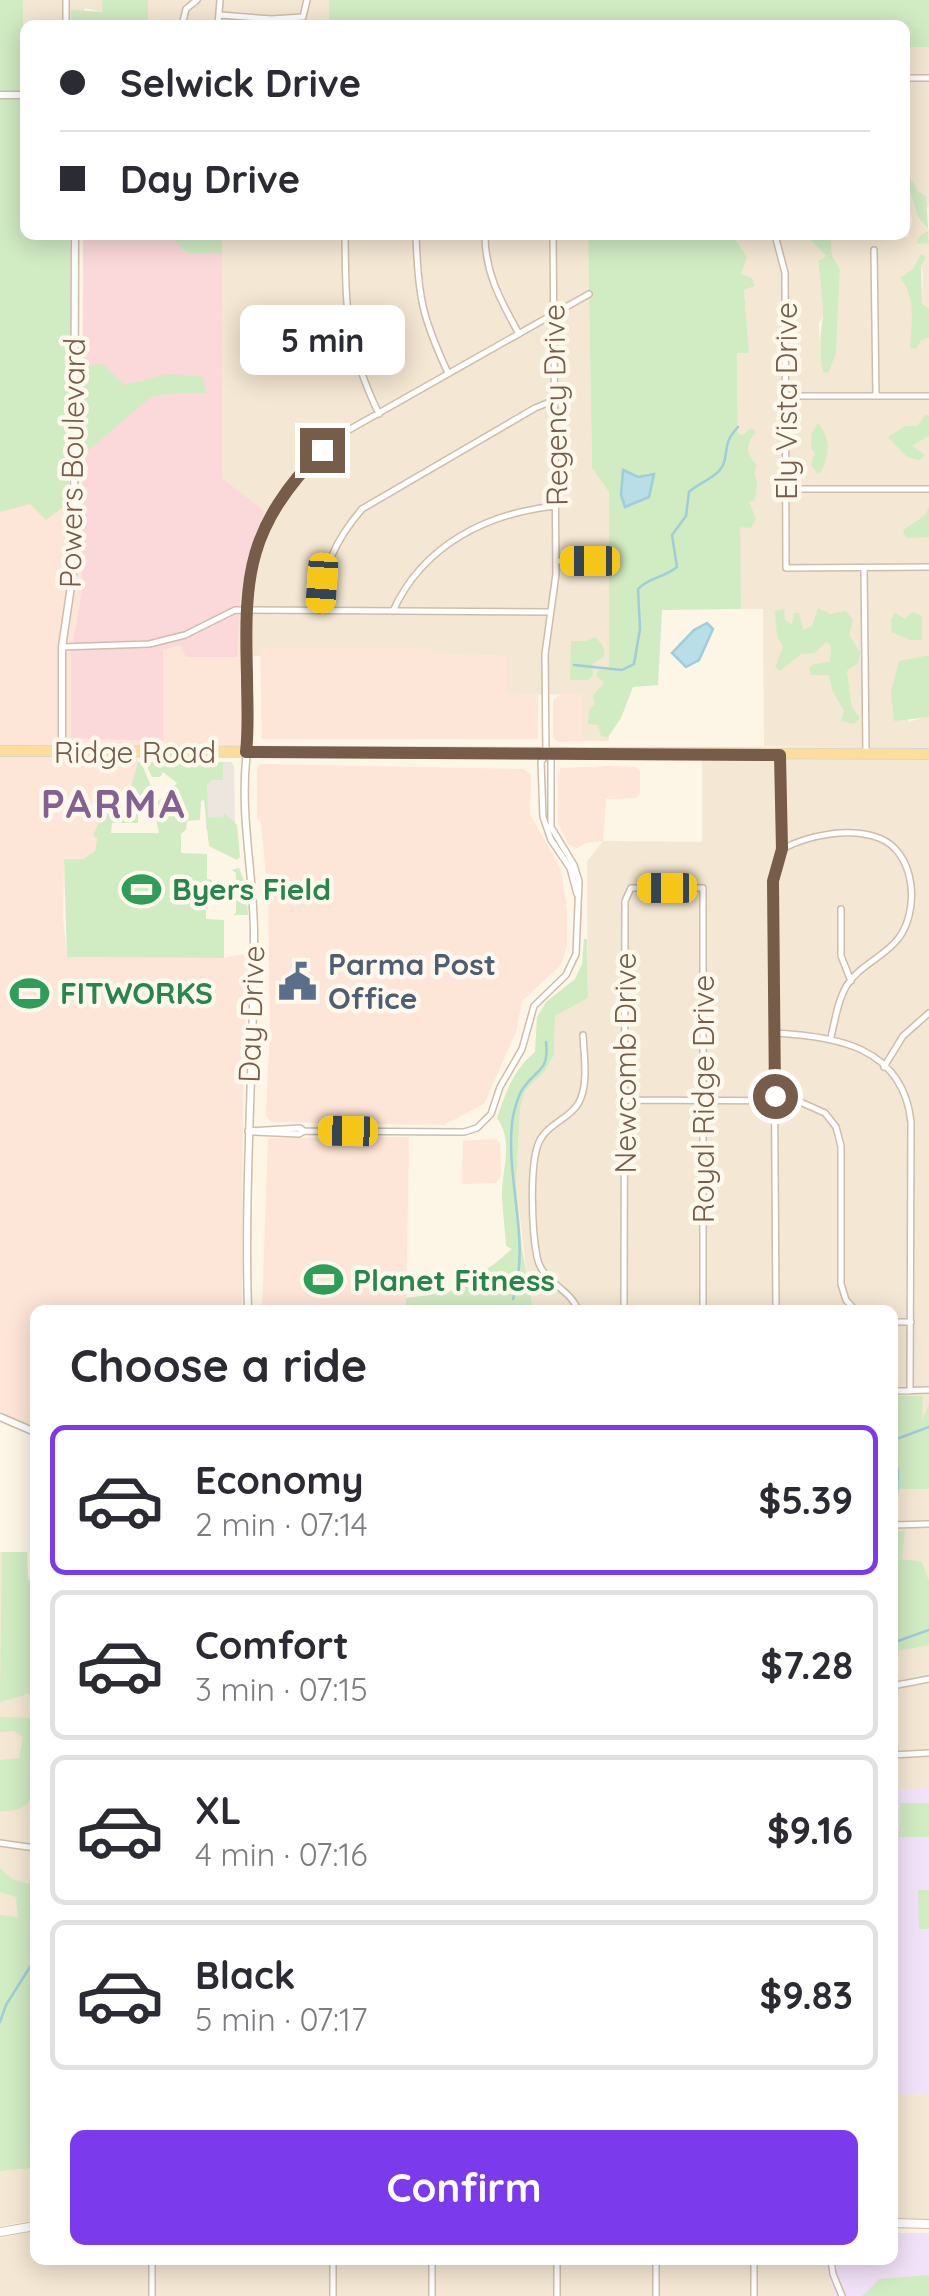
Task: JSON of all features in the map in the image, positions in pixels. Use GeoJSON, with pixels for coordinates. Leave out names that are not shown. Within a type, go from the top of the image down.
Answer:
{"type":"FeatureCollection","features":[{"type":"Feature","properties":{"kind":"main road","name":"Ridge Road"},"geometry":{"type":"LineString","coordinates":[[0,751],[929,754]]}},
{"type":"Feature","properties":{"kind":"main road"},"geometry":{"type":"LineString","coordinates":[[898,2223],[929,2224]]}},
{"type":"Feature","properties":{"kind":"main road"},"geometry":{"type":"LineString","coordinates":[[0,2232],[30,2227]]}},
{"type":"Feature","properties":{"kind":"street"},"geometry":{"type":"LineString","coordinates":[[183,20],[186,9],[197,0]]}},
{"type":"Feature","properties":{"kind":"street"},"geometry":{"type":"LineString","coordinates":[[219,20],[220,0]]}},
{"type":"Feature","properties":{"kind":"street"},"geometry":{"type":"LineString","coordinates":[[220,15],[271,20],[303,17],[307,0]]}},
{"type":"Feature","properties":{"kind":"street","name":"Powers Boulevard"},"geometry":{"type":"LineString","coordinates":[[62,751],[62,647],[74,575],[75,240]]}},
{"type":"Feature","properties":{"kind":"street"},"geometry":{"type":"LineString","coordinates":[[344,240],[352,349],[379,414]]}},
{"type":"Feature","properties":{"kind":"street"},"geometry":{"type":"LineString","coordinates":[[416,240],[423,314],[448,373]]}},
{"type":"Feature","properties":{"kind":"street"},"geometry":{"type":"LineString","coordinates":[[485,240],[493,285],[519,334]]}},
{"type":"Feature","properties":{"kind":"street","name":"Regency Drive"},"geometry":{"type":"LineString","coordinates":[[248,1130],[464,1132],[482,1125],[522,1049],[534,1006],[572,968],[577,941],[577,894],[570,868],[551,840],[543,817],[541,762],[546,754],[545,654],[556,561],[553,240]]}},
{"type":"Feature","properties":{"kind":"street","name":"Ely Vista Drive"},"geometry":{"type":"LineString","coordinates":[[777,240],[785,273],[786,568],[864,568]]}},
{"type":"Feature","properties":{"kind":"street"},"geometry":{"type":"LineString","coordinates":[[874,250],[876,396]]}},
{"type":"Feature","properties":{"kind":"street","name":"Day Drive"},"geometry":{"type":"LineString","coordinates":[[248,1305],[254,921],[245,833],[246,610],[259,540],[273,507],[292,480],[322,450],[589,294]]}},
{"type":"Feature","properties":{"kind":"street"},"geometry":{"type":"LineString","coordinates":[[786,396],[929,396]]}},
{"type":"Feature","properties":{"kind":"street"},"geometry":{"type":"LineString","coordinates":[[320,610],[328,560],[347,525],[362,509],[555,400]]}},
{"type":"Feature","properties":{"kind":"street"},"geometry":{"type":"LineString","coordinates":[[786,490],[929,490]]}},
{"type":"Feature","properties":{"kind":"street"},"geometry":{"type":"LineString","coordinates":[[393,611],[403,589],[430,557],[461,534],[527,509],[556,506]]}},
{"type":"Feature","properties":{"kind":"street"},"geometry":{"type":"LineString","coordinates":[[556,561],[590,561]]}},
{"type":"Feature","properties":{"kind":"street"},"geometry":{"type":"LineString","coordinates":[[866,754],[864,568],[929,568]]}},
{"type":"Feature","properties":{"kind":"street"},"geometry":{"type":"LineString","coordinates":[[62,647],[150,644],[185,635],[220,616],[246,610],[550,612]]}},
{"type":"Feature","properties":{"kind":"street"},"geometry":{"type":"LineString","coordinates":[[776,1305],[773,881],[782,849],[780,755]]}},
{"type":"Feature","properties":{"kind":"street"},"geometry":{"type":"LineString","coordinates":[[782,849],[810,836],[864,835],[886,841],[902,856],[910,876],[907,922],[895,943],[851,980],[842,996],[831,1037]]}},
{"type":"Feature","properties":{"kind":"street","name":"Newcomb Drive"},"geometry":{"type":"LineString","coordinates":[[624,1305],[628,892],[631,888],[702,888]]}},
{"type":"Feature","properties":{"kind":"street","name":"Royal Ridge Drive"},"geometry":{"type":"LineString","coordinates":[[702,888],[703,1305]]}},
{"type":"Feature","properties":{"kind":"street"},"geometry":{"type":"LineString","coordinates":[[841,909],[841,956],[851,980]]}},
{"type":"Feature","properties":{"kind":"street"},"geometry":{"type":"LineString","coordinates":[[884,1067],[903,1036],[929,1013]]}},
{"type":"Feature","properties":{"kind":"street"},"geometry":{"type":"LineString","coordinates":[[775,1033],[831,1037],[860,1047],[884,1067],[904,1095],[910,1117],[910,1391]]}},
{"type":"Feature","properties":{"kind":"street"},"geometry":{"type":"LineString","coordinates":[[576,1305],[546,1279],[538,1262],[534,1178],[542,1136],[578,1104],[584,1077],[584,1035]]}},
{"type":"Feature","properties":{"kind":"street"},"geometry":{"type":"LineString","coordinates":[[626,1100],[775,1101],[814,1106],[830,1118],[838,1132],[841,1284],[850,1305]]}},
{"type":"Feature","properties":{"kind":"street"},"geometry":{"type":"LineString","coordinates":[[844,1305],[846,1300]]}},
{"type":"Feature","properties":{"kind":"street"},"geometry":{"type":"LineString","coordinates":[[898,1322],[912,1322]]}},
{"type":"Feature","properties":{"kind":"street"},"geometry":{"type":"LineString","coordinates":[[898,1391],[929,1390]]}},
{"type":"Feature","properties":{"kind":"street"},"geometry":{"type":"LineString","coordinates":[[0,1416],[30,1430]]}},
{"type":"Feature","properties":{"kind":"street"},"geometry":{"type":"LineString","coordinates":[[898,1524],[929,1524]]}},
{"type":"Feature","properties":{"kind":"street"},"geometry":{"type":"LineString","coordinates":[[898,1685],[929,1679]]}},
{"type":"Feature","properties":{"kind":"street"},"geometry":{"type":"LineString","coordinates":[[898,1755],[929,1753]]}},
{"type":"Feature","properties":{"kind":"street"},"geometry":{"type":"LineString","coordinates":[[0,1844],[30,1847]]}},
{"type":"Feature","properties":{"kind":"street"},"geometry":{"type":"LineString","coordinates":[[152,2265],[152,2296]]}},
{"type":"Feature","properties":{"kind":"street"},"geometry":{"type":"LineString","coordinates":[[333,2265],[333,2296]]}},
{"type":"Feature","properties":{"kind":"street"},"geometry":{"type":"LineString","coordinates":[[432,2265],[432,2296]]}},
{"type":"Feature","properties":{"kind":"street"},"geometry":{"type":"LineString","coordinates":[[557,2265],[557,2296]]}},
{"type":"Feature","properties":{"kind":"street"},"geometry":{"type":"LineString","coordinates":[[656,2265],[656,2296]]}},
{"type":"Feature","properties":{"kind":"street"},"geometry":{"type":"LineString","coordinates":[[754,2265],[754,2296]]}},
{"type":"Feature","properties":{"kind":"street"},"geometry":{"type":"LineString","coordinates":[[832,2265],[842,2296]]}},
{"type":"Feature","properties":{"kind":"shaded area"},"geometry":{"type":"Polygon","coordinates":[[[23,0],[102,0],[104,12],[85,8],[82,20],[23,20],[23,0]]]}},
{"type":"Feature","properties":{"kind":"shaded area"},"geometry":{"type":"Polygon","coordinates":[[[148,0],[329,0],[329,20],[148,20],[148,0]]]}},
{"type":"Feature","properties":{"kind":"shaded area"},"geometry":{"type":"Polygon","coordinates":[[[910,47],[929,47],[929,207],[916,205],[918,217],[929,232],[929,309],[922,305],[921,266],[926,259],[921,255],[908,287],[921,340],[929,338],[929,415],[917,426],[912,446],[929,436],[929,506],[925,515],[907,527],[929,537],[929,655],[899,661],[908,722],[929,716],[929,749],[764,746],[763,609],[741,609],[737,352],[749,352],[744,290],[755,286],[741,274],[736,240],[810,240],[826,256],[818,261],[824,315],[819,323],[820,355],[836,353],[840,269],[832,257],[831,240],[910,240],[910,47]],[[785,620],[784,647],[775,667],[826,642],[831,645],[830,663],[814,664],[809,669],[811,674],[829,675],[844,711],[852,708],[847,671],[858,663],[812,626],[802,631],[785,620]]]}},
{"type":"Feature","properties":{"kind":"shaded area"},"geometry":{"type":"Polygon","coordinates":[[[83,240],[174,240],[186,253],[222,253],[222,478],[265,511],[248,558],[240,600],[237,657],[186,657],[180,645],[163,650],[163,741],[71,738],[71,653],[82,589],[83,240]]]}},
{"type":"Feature","properties":{"kind":"shaded area"},"geometry":{"type":"Polygon","coordinates":[[[222,240],[588,240],[592,468],[609,492],[609,741],[583,741],[580,694],[507,695],[504,656],[442,654],[428,648],[237,657],[240,600],[248,558],[265,511],[222,478],[222,240]]]}},
{"type":"Feature","properties":{"kind":"shaded area"},"geometry":{"type":"Polygon","coordinates":[[[69,485],[84,485],[82,589],[71,653],[163,650],[181,644],[186,657],[243,656],[243,746],[0,746],[0,512],[30,503],[67,504],[69,485]]]}},
{"type":"Feature","properties":{"kind":"shaded area"},"geometry":{"type":"Polygon","coordinates":[[[260,647],[429,648],[442,654],[504,656],[507,694],[538,695],[538,739],[262,739],[260,647]]]}},
{"type":"Feature","properties":{"kind":"shaded area"},"geometry":{"type":"Polygon","coordinates":[[[561,694],[580,694],[583,699],[583,741],[558,742],[553,737],[553,700],[561,694]]]}},
{"type":"Feature","properties":{"kind":"shaded area"},"geometry":{"type":"Polygon","coordinates":[[[0,757],[138,758],[136,793],[129,808],[98,831],[95,851],[83,859],[64,859],[67,957],[224,958],[249,953],[243,1076],[242,1305],[30,1305],[30,1427],[0,1413],[0,757]]]}},
{"type":"Feature","properties":{"kind":"shaded area"},"geometry":{"type":"Polygon","coordinates":[[[702,760],[929,760],[929,1788],[898,1790],[898,1305],[532,1305],[516,1183],[520,1108],[525,1091],[554,1055],[555,1016],[588,998],[587,861],[603,841],[702,842],[702,760]]]}},
{"type":"Feature","properties":{"kind":"shaded area"},"geometry":{"type":"Polygon","coordinates":[[[205,762],[231,762],[234,766],[235,828],[206,830],[205,762]]]}},
{"type":"Feature","properties":{"kind":"shaded area"},"geometry":{"type":"Polygon","coordinates":[[[260,764],[523,769],[531,775],[530,814],[561,870],[567,946],[561,965],[522,1001],[516,1032],[484,1104],[444,1125],[271,1122],[266,1116],[270,1029],[268,897],[261,822],[257,819],[260,764]]]}},
{"type":"Feature","properties":{"kind":"shaded area"},"geometry":{"type":"Polygon","coordinates":[[[636,767],[640,772],[640,793],[636,798],[606,799],[603,841],[577,848],[568,844],[558,822],[561,768],[636,767]]]}},
{"type":"Feature","properties":{"kind":"shaded area"},"geometry":{"type":"Polygon","coordinates":[[[409,1137],[406,1305],[262,1305],[268,1138],[409,1137]]]}},
{"type":"Feature","properties":{"kind":"shaded area"},"geometry":{"type":"Polygon","coordinates":[[[496,1139],[500,1143],[501,1176],[496,1183],[462,1184],[463,1141],[496,1139]]]}},
{"type":"Feature","properties":{"kind":"shaded area"},"geometry":{"type":"Polygon","coordinates":[[[0,1552],[27,1552],[30,1923],[0,1980],[0,1552]]]}},
{"type":"Feature","properties":{"kind":"shaded area"},"geometry":{"type":"Polygon","coordinates":[[[929,1788],[929,2095],[898,2094],[898,1790],[929,1788]]]}},
{"type":"Feature","properties":{"kind":"shaded area"},"geometry":{"type":"Polygon","coordinates":[[[898,2094],[929,2095],[929,2220],[898,2219],[898,2094]]]}},
{"type":"Feature","properties":{"kind":"shaded area"},"geometry":{"type":"Polygon","coordinates":[[[30,2168],[30,2221],[0,2226],[0,2171],[30,2168]]]}},
{"type":"Feature","properties":{"kind":"shaded area"},"geometry":{"type":"Polygon","coordinates":[[[30,2232],[30,2265],[826,2265],[835,2296],[0,2296],[0,2238],[30,2232]]]}},
{"type":"Feature","properties":{"kind":"shaded area"},"geometry":{"type":"Polygon","coordinates":[[[898,2233],[929,2233],[929,2296],[835,2296],[826,2265],[898,2265],[898,2233]]]}},
{"type":"Feature","properties":{"kind":"green space"},"geometry":{"type":"Polygon","coordinates":[[[0,0],[23,0],[20,240],[70,240],[72,453],[67,504],[46,520],[30,504],[0,512],[0,0]]]}},
{"type":"Feature","properties":{"kind":"green space"},"geometry":{"type":"Polygon","coordinates":[[[102,0],[148,0],[148,20],[71,20],[71,10],[103,12],[102,0]]]}},
{"type":"Feature","properties":{"kind":"green space"},"geometry":{"type":"Polygon","coordinates":[[[329,0],[929,0],[929,47],[910,47],[910,20],[329,20],[329,0]]]}},
{"type":"Feature","properties":{"kind":"green space"},"geometry":{"type":"Polygon","coordinates":[[[910,180],[926,196],[928,230],[918,217],[910,180]]]}},
{"type":"Feature","properties":{"kind":"green space"},"geometry":{"type":"Polygon","coordinates":[[[928,231],[929,244],[916,243],[921,235],[928,231]]]}},
{"type":"Feature","properties":{"kind":"green space"},"geometry":{"type":"Polygon","coordinates":[[[174,240],[222,240],[222,253],[186,253],[174,240]]]}},
{"type":"Feature","properties":{"kind":"green space"},"geometry":{"type":"Polygon","coordinates":[[[588,240],[736,240],[747,257],[741,274],[752,278],[755,286],[744,290],[749,353],[737,353],[738,434],[743,435],[751,428],[756,432],[748,449],[757,465],[755,500],[749,502],[756,519],[751,528],[740,527],[741,609],[662,610],[658,685],[633,687],[621,718],[608,737],[601,736],[598,725],[588,724],[589,710],[595,704],[593,696],[604,683],[596,675],[599,670],[609,669],[609,492],[592,468],[588,240]],[[624,471],[631,506],[649,497],[649,473],[638,477],[624,471]]]}},
{"type":"Feature","properties":{"kind":"green space"},"geometry":{"type":"Polygon","coordinates":[[[810,240],[831,240],[832,256],[840,269],[836,353],[828,373],[823,372],[821,358],[823,313],[818,261],[826,256],[810,240]]]}},
{"type":"Feature","properties":{"kind":"green space"},"geometry":{"type":"Polygon","coordinates":[[[921,254],[926,258],[921,266],[922,304],[929,309],[929,338],[921,340],[916,349],[910,348],[911,302],[900,278],[913,269],[921,254]]]}},
{"type":"Feature","properties":{"kind":"green space"},"geometry":{"type":"Polygon","coordinates":[[[102,363],[125,385],[168,374],[203,377],[206,393],[151,397],[79,458],[78,368],[102,363]]]}},
{"type":"Feature","properties":{"kind":"green space"},"geometry":{"type":"Polygon","coordinates":[[[929,415],[929,436],[912,446],[925,455],[920,460],[907,457],[888,437],[905,426],[917,426],[929,415]]]}},
{"type":"Feature","properties":{"kind":"green space"},"geometry":{"type":"Polygon","coordinates":[[[818,423],[828,447],[824,465],[817,473],[811,464],[815,453],[811,448],[812,433],[818,423]]]}},
{"type":"Feature","properties":{"kind":"green space"},"geometry":{"type":"Polygon","coordinates":[[[929,506],[929,537],[906,538],[903,530],[925,515],[929,506]]]}},
{"type":"Feature","properties":{"kind":"green space"},"geometry":{"type":"Polygon","coordinates":[[[818,608],[830,614],[846,611],[853,621],[849,635],[860,652],[858,663],[847,671],[852,708],[860,718],[854,724],[841,721],[844,711],[829,675],[811,675],[809,668],[814,664],[830,662],[831,645],[826,642],[814,653],[801,654],[780,671],[775,667],[783,647],[777,636],[775,611],[784,609],[785,620],[792,624],[794,613],[799,613],[803,630],[812,626],[818,608]]]}},
{"type":"Feature","properties":{"kind":"green space"},"geometry":{"type":"Polygon","coordinates":[[[912,612],[922,616],[922,640],[910,640],[892,632],[895,613],[905,619],[912,612]]]}},
{"type":"Feature","properties":{"kind":"green space"},"geometry":{"type":"Polygon","coordinates":[[[596,637],[604,648],[604,657],[592,664],[593,675],[588,680],[570,680],[571,641],[596,637]]]}},
{"type":"Feature","properties":{"kind":"green space"},"geometry":{"type":"Polygon","coordinates":[[[929,655],[929,717],[894,721],[891,692],[899,661],[929,655]]]}},
{"type":"Feature","properties":{"kind":"green space"},"geometry":{"type":"Polygon","coordinates":[[[138,762],[151,786],[151,799],[149,803],[138,803],[138,823],[112,823],[111,833],[159,833],[153,806],[164,796],[169,800],[177,793],[173,788],[177,783],[163,772],[160,777],[152,777],[145,762],[223,762],[223,780],[211,780],[207,786],[208,817],[223,818],[224,813],[237,825],[240,857],[237,860],[209,846],[204,800],[200,820],[187,821],[181,834],[181,853],[207,854],[212,899],[206,899],[206,919],[224,920],[224,958],[67,957],[64,859],[83,859],[95,851],[97,838],[93,836],[102,815],[118,812],[127,800],[138,762]]]}},
{"type":"Feature","properties":{"kind":"green space"},"geometry":{"type":"Polygon","coordinates":[[[239,868],[246,886],[248,915],[233,915],[236,873],[232,870],[239,868]]]}},
{"type":"Feature","properties":{"kind":"green space"},"geometry":{"type":"Polygon","coordinates":[[[587,939],[588,998],[555,1016],[554,1055],[525,1091],[520,1108],[516,1183],[532,1305],[406,1305],[406,1298],[449,1292],[512,1249],[506,1246],[502,1197],[505,1137],[497,1118],[516,1074],[535,1052],[537,1017],[546,1002],[575,979],[587,939]]]}},
{"type":"Feature","properties":{"kind":"green space"},"geometry":{"type":"Polygon","coordinates":[[[898,1396],[923,1396],[922,1420],[929,1404],[929,1489],[898,1489],[898,1396]]]}},
{"type":"Feature","properties":{"kind":"green space"},"geometry":{"type":"Polygon","coordinates":[[[898,1531],[905,1531],[902,1559],[922,1562],[929,1582],[929,1645],[898,1651],[898,1531]]]}},
{"type":"Feature","properties":{"kind":"green space"},"geometry":{"type":"Polygon","coordinates":[[[2,1552],[27,1552],[30,1693],[0,1702],[2,1552]]]}},
{"type":"Feature","properties":{"kind":"green space"},"geometry":{"type":"Polygon","coordinates":[[[0,1717],[30,1718],[30,1799],[21,1808],[0,1811],[0,1760],[19,1758],[23,1737],[14,1731],[0,1732],[0,1717]]]}},
{"type":"Feature","properties":{"kind":"green space"},"geometry":{"type":"Polygon","coordinates":[[[900,1803],[929,1803],[929,1837],[899,1837],[900,1803]]]}},
{"type":"Feature","properties":{"kind":"green space"},"geometry":{"type":"Polygon","coordinates":[[[0,1868],[13,1880],[30,1884],[30,2168],[0,2171],[0,1915],[18,1917],[16,1897],[0,1892],[0,1868]]]}},
{"type":"Feature","properties":{"kind":"green space"},"geometry":{"type":"Polygon","coordinates":[[[918,1890],[929,1890],[929,1929],[919,1929],[918,1890]]]}},
{"type":"Feature","properties":{"kind":"green space"},"geometry":{"type":"Polygon","coordinates":[[[929,2275],[929,2296],[862,2296],[879,2279],[929,2275]]]}},
{"type":"Feature","properties":{"kind":"water"},"geometry":{"type":"Polygon","coordinates":[[[623,470],[638,477],[654,474],[649,497],[625,507],[621,495],[623,470]]]}},
{"type":"Feature","properties":{"kind":"water"},"geometry":{"type":"Polygon","coordinates":[[[707,623],[713,629],[699,660],[686,667],[672,653],[694,630],[707,623]]]}},
{"type":"Feature","properties":{"kind":"waterway"},"geometry":{"type":"LineString","coordinates":[[574,665],[622,670],[634,664],[640,629],[638,589],[677,567],[672,535],[686,516],[689,492],[720,470],[730,438],[738,427]]}},
{"type":"Feature","properties":{"kind":"waterway"},"geometry":{"type":"LineString","coordinates":[[513,1299],[520,1256],[512,1123],[522,1090],[544,1064],[546,1042]]}},
{"type":"Feature","properties":{"kind":"waterway"},"geometry":{"type":"LineString","coordinates":[[898,1439],[929,1427]]}},
{"type":"Feature","properties":{"kind":"waterway"},"geometry":{"type":"LineString","coordinates":[[898,1641],[929,1630]]}},
{"type":"Feature","properties":{"kind":"waterway"},"geometry":{"type":"LineString","coordinates":[[0,2022],[30,1967]]}},
{"type":"Feature","properties":{"kind":"place","name":"Byers Field"},"geometry":{"type":"Point","coordinates":[142,889]}},
{"type":"Feature","properties":{"kind":"place","name":"Parma Post Office"},"geometry":{"type":"Point","coordinates":[298,981]}},
{"type":"Feature","properties":{"kind":"place","name":"FITWORKS"},"geometry":{"type":"Point","coordinates":[30,993]}},
{"type":"Feature","properties":{"kind":"place","name":"Planet Fitness"},"geometry":{"type":"Point","coordinates":[323,1280]}},
{"type":"Feature","properties":{"kind":"district","name":"PARMA"},"geometry":{"type":"Point","coordinates":[114,803]}},
{"type":"Feature","properties":{"kind":"route"},"geometry":{"type":"LineString","coordinates":[[322,450],[292,480],[273,507],[250,574],[246,610],[246,752],[780,755],[782,849],[773,881],[775,1096]]}}]}
